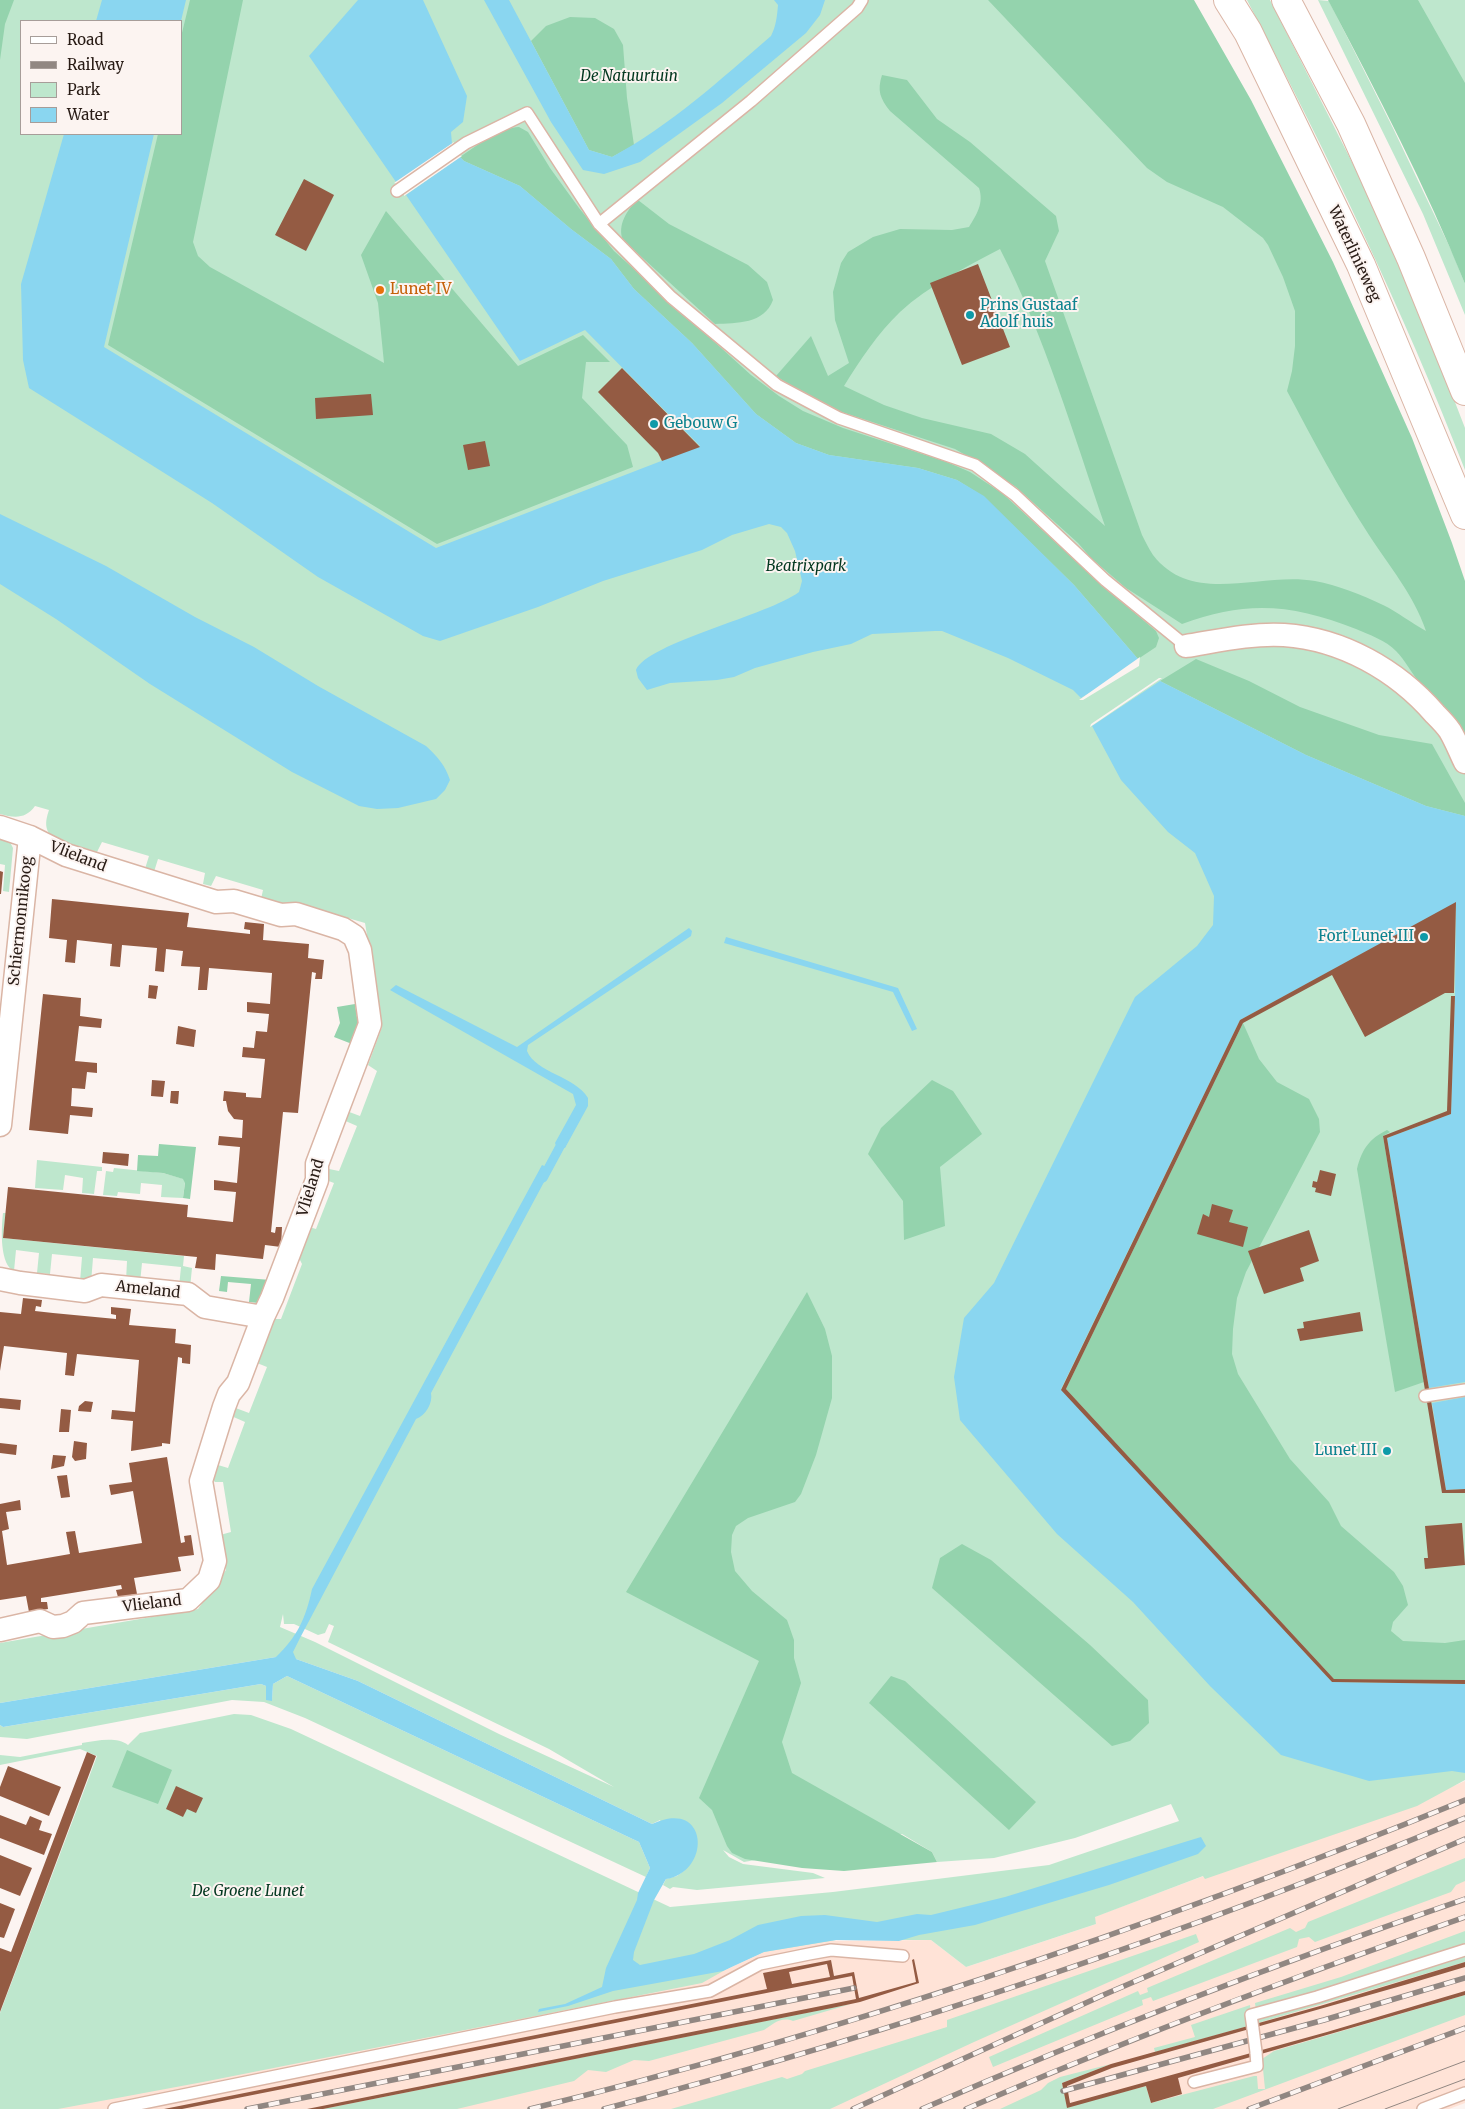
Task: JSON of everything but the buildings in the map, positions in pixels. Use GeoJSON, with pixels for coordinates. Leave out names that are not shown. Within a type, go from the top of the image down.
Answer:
{"type":"FeatureCollection","features":[{"type":"Feature","properties":{"kind":"main road","name":"Waterlinieweg"},"geometry":{"type":"LineString","coordinates":[[1228,0],[1248,32],[1361,265],[1465,515]]}},
{"type":"Feature","properties":{"kind":"main road"},"geometry":{"type":"LineString","coordinates":[[1286,0],[1351,124],[1411,258],[1465,391]]}},
{"type":"Feature","properties":{"kind":"street"},"geometry":{"type":"LineString","coordinates":[[1186,646],[1242,638],[1284,635],[1326,643],[1360,655],[1377,664],[1420,697],[1449,730],[1465,762]]}},
{"type":"Feature","properties":{"kind":"street","name":"Vlieland"},"geometry":{"type":"LineString","coordinates":[[0,827],[30,837],[66,855],[154,884],[216,902],[234,901],[281,915],[296,914],[343,929],[354,936],[360,950],[370,1024],[317,1164],[317,1180],[272,1298],[238,1383],[229,1394],[221,1414],[215,1442],[201,1481],[215,1561],[209,1580],[188,1600],[83,1613],[73,1622],[63,1626],[53,1627],[40,1621],[0,1630]]}},
{"type":"Feature","properties":{"kind":"street","name":"Schiermonnikoog"},"geometry":{"type":"LineString","coordinates":[[0,1124],[30,837]]}},
{"type":"Feature","properties":{"kind":"street","name":"Ameland"},"geometry":{"type":"LineString","coordinates":[[0,1279],[20,1284],[85,1291],[101,1286],[188,1294],[205,1307],[263,1317]]}},
{"type":"Feature","properties":{"kind":"lane"},"geometry":{"type":"LineString","coordinates":[[599,224],[751,100],[857,8],[862,0]]}},
{"type":"Feature","properties":{"kind":"lane"},"geometry":{"type":"LineString","coordinates":[[397,191],[466,143],[526,113],[599,224],[671,297],[778,386],[839,418],[975,465],[1015,495],[1105,580],[1186,646]]}},
{"type":"Feature","properties":{"kind":"lane"},"geometry":{"type":"LineString","coordinates":[[1425,1396],[1465,1390]]}},
{"type":"Feature","properties":{"kind":"lane"},"geometry":{"type":"LineString","coordinates":[[114,2109],[615,2007],[710,1991],[760,1964],[808,1954],[831,1950],[903,1956]]}},
{"type":"Feature","properties":{"kind":"lane"},"geometry":{"type":"LineString","coordinates":[[1194,2082],[1257,2066],[1251,2015],[1317,1997],[1465,1950]]}},
{"type":"Feature","properties":{"kind":"lane"},"geometry":{"type":"LineString","coordinates":[[1423,2109],[1465,2093]]}},
{"type":"Feature","properties":{"kind":"shaded area"},"geometry":{"type":"Polygon","coordinates":[[[1465,1781],[1465,2103],[1449,2109],[0,2109],[723,1971],[764,1952],[825,1941],[931,1940],[966,1967],[1096,1924],[1094,1917],[1361,1817],[1399,1809],[1465,1781]]]}},
{"type":"Feature","properties":{"kind":"green space","name":"Beatrixpark"},"geometry":{"type":"Polygon","coordinates":[[[0,0],[1151,0],[1465,621],[1465,1780],[1417,1806],[1205,1879],[1203,1876],[1095,1917],[1096,1924],[966,1967],[931,1940],[836,1940],[764,1952],[734,1965],[702,1983],[58,2109],[0,2109],[0,2013],[97,1756],[80,1749],[0,1765],[0,1755],[20,1757],[82,1745],[82,1743],[106,1740],[123,1742],[128,1745],[140,1733],[234,1714],[251,1715],[291,1729],[670,1907],[833,1892],[1049,1865],[1179,1821],[1171,1804],[1075,1838],[994,1858],[937,1862],[932,1852],[902,1834],[744,1862],[723,1850],[729,1857],[743,1864],[813,1873],[825,1878],[697,1890],[673,1887],[670,1889],[663,1885],[666,1879],[677,1876],[685,1870],[660,1820],[652,1824],[358,1681],[296,1659],[276,1657],[0,1703],[0,1643],[198,1609],[226,1570],[220,1535],[231,1532],[223,1482],[215,1482],[212,1479],[218,1465],[228,1468],[245,1422],[229,1415],[233,1407],[249,1413],[267,1367],[257,1363],[272,1319],[281,1319],[302,1264],[297,1254],[309,1227],[316,1229],[334,1183],[326,1180],[329,1169],[339,1171],[357,1126],[341,1119],[344,1110],[360,1116],[377,1071],[368,1065],[382,1027],[365,923],[292,902],[282,907],[261,899],[263,890],[216,876],[211,886],[203,884],[205,873],[158,859],[153,875],[144,872],[149,856],[102,842],[97,852],[55,839],[51,836],[46,826],[49,810],[35,806],[24,815],[10,816],[0,814],[0,0]],[[283,1614],[280,1627],[315,1642],[499,1734],[614,1787],[549,1749],[328,1642],[334,1626],[329,1624],[325,1633],[318,1635],[294,1624],[284,1624],[283,1614]]]}},
{"type":"Feature","properties":{"kind":"green space"},"geometry":{"type":"Polygon","coordinates":[[[0,0],[14,0],[5,24],[0,60],[0,0]]]}},
{"type":"Feature","properties":{"kind":"green space"},"geometry":{"type":"Polygon","coordinates":[[[190,0],[243,0],[193,242],[198,256],[210,267],[384,363],[378,303],[361,255],[386,211],[518,366],[583,335],[610,362],[586,362],[582,398],[627,445],[633,467],[437,544],[108,345],[158,135],[182,135],[182,33],[190,0]]]}},
{"type":"Feature","properties":{"kind":"green space"},"geometry":{"type":"Polygon","coordinates":[[[988,0],[1194,0],[1251,100],[1333,262],[1412,438],[1452,543],[1465,581],[1465,738],[1399,655],[1383,641],[1356,629],[1311,614],[1269,608],[1227,611],[1182,624],[1126,588],[1091,558],[1078,543],[1016,487],[981,464],[955,449],[820,405],[776,376],[811,336],[828,376],[849,363],[835,320],[833,292],[841,263],[848,252],[873,237],[900,229],[952,230],[969,227],[977,213],[981,199],[979,188],[890,111],[884,102],[880,94],[882,75],[907,80],[937,119],[970,142],[1056,216],[1059,231],[1045,261],[1142,535],[1153,555],[1169,571],[1188,580],[1229,584],[1294,579],[1332,585],[1383,605],[1426,631],[1415,605],[1347,500],[1287,391],[1295,346],[1295,311],[1283,277],[1268,245],[1263,238],[1223,207],[1167,182],[1147,168],[988,0]],[[1000,249],[948,278],[911,303],[892,320],[856,366],[844,386],[884,405],[922,418],[991,434],[1025,454],[1105,526],[1045,351],[1000,249]]]}},
{"type":"Feature","properties":{"kind":"green space"},"geometry":{"type":"Polygon","coordinates":[[[1247,0],[1270,0],[1359,176],[1427,330],[1465,428],[1465,470],[1416,350],[1363,232],[1247,0]]]}},
{"type":"Feature","properties":{"kind":"green space"},"geometry":{"type":"Polygon","coordinates":[[[1318,0],[1329,1],[1393,128],[1453,254],[1465,284],[1465,315],[1423,214],[1318,0]]]}},
{"type":"Feature","properties":{"kind":"green space"},"geometry":{"type":"Polygon","coordinates":[[[1328,0],[1418,0],[1465,83],[1465,284],[1383,105],[1328,0]]]}},
{"type":"Feature","properties":{"kind":"green space"},"geometry":{"type":"Polygon","coordinates":[[[1379,0],[1465,0],[1465,150],[1379,0]]]}},
{"type":"Feature","properties":{"kind":"green space"},"geometry":{"type":"Polygon","coordinates":[[[570,17],[595,18],[614,29],[623,45],[627,98],[634,145],[612,157],[589,150],[531,41],[546,26],[570,17]]]}},
{"type":"Feature","properties":{"kind":"green space"},"geometry":{"type":"Polygon","coordinates":[[[519,127],[528,132],[550,168],[614,251],[751,375],[803,411],[843,428],[947,462],[970,472],[1002,493],[1103,586],[1156,631],[1159,638],[1156,647],[1138,659],[1074,585],[984,497],[957,480],[918,468],[829,455],[796,443],[756,414],[692,343],[634,289],[611,259],[571,229],[520,186],[464,161],[460,157],[496,134],[519,127]]]}},
{"type":"Feature","properties":{"kind":"green space"},"geometry":{"type":"Polygon","coordinates":[[[638,200],[669,224],[748,265],[767,282],[773,300],[769,308],[763,314],[749,321],[715,324],[623,240],[621,229],[624,218],[638,200]]]}},
{"type":"Feature","properties":{"kind":"green space"},"geometry":{"type":"Polygon","coordinates":[[[1196,659],[1249,681],[1300,707],[1379,735],[1432,744],[1465,803],[1465,816],[1426,806],[1306,755],[1160,681],[1196,659]]]}},
{"type":"Feature","properties":{"kind":"green space"},"geometry":{"type":"Polygon","coordinates":[[[0,834],[9,840],[13,848],[9,892],[3,891],[5,865],[0,864],[0,834]]]}},
{"type":"Feature","properties":{"kind":"green space"},"geometry":{"type":"Polygon","coordinates":[[[355,1004],[358,1024],[352,1044],[334,1037],[340,1023],[337,1007],[355,1004]]]}},
{"type":"Feature","properties":{"kind":"green space"},"geometry":{"type":"Polygon","coordinates":[[[1243,1023],[1259,1059],[1277,1082],[1309,1099],[1319,1119],[1320,1132],[1246,1272],[1237,1298],[1232,1354],[1238,1374],[1290,1459],[1329,1502],[1341,1526],[1394,1572],[1403,1586],[1408,1605],[1393,1622],[1391,1631],[1403,1641],[1445,1643],[1465,1640],[1465,1680],[1334,1679],[1066,1389],[1243,1023]]]}},
{"type":"Feature","properties":{"kind":"green space"},"geometry":{"type":"Polygon","coordinates":[[[932,1080],[953,1091],[982,1134],[940,1167],[945,1226],[904,1240],[903,1201],[868,1154],[881,1128],[932,1080]]]}},
{"type":"Feature","properties":{"kind":"green space"},"geometry":{"type":"Polygon","coordinates":[[[1387,1130],[1390,1132],[1383,1136],[1424,1382],[1395,1392],[1357,1169],[1367,1145],[1375,1137],[1387,1130]]]}},
{"type":"Feature","properties":{"kind":"green space"},"geometry":{"type":"Polygon","coordinates":[[[159,1144],[196,1147],[190,1199],[183,1198],[185,1183],[183,1179],[163,1173],[137,1171],[138,1155],[158,1156],[159,1144]]]}},
{"type":"Feature","properties":{"kind":"green space"},"geometry":{"type":"Polygon","coordinates":[[[37,1160],[102,1167],[102,1171],[97,1171],[94,1194],[82,1193],[83,1178],[65,1175],[63,1190],[35,1188],[37,1160]]]}},
{"type":"Feature","properties":{"kind":"green space"},"geometry":{"type":"Polygon","coordinates":[[[114,1168],[163,1173],[184,1179],[183,1198],[161,1197],[162,1185],[141,1183],[140,1194],[118,1192],[117,1196],[103,1195],[106,1171],[113,1172],[114,1168]]]}},
{"type":"Feature","properties":{"kind":"green space"},"geometry":{"type":"Polygon","coordinates":[[[3,1213],[6,1213],[3,1238],[184,1256],[183,1266],[192,1268],[190,1288],[179,1287],[181,1267],[142,1263],[140,1283],[126,1281],[127,1261],[93,1258],[91,1283],[80,1282],[82,1257],[52,1254],[50,1274],[37,1273],[39,1253],[16,1250],[14,1271],[9,1268],[6,1262],[2,1246],[3,1213]]]}},
{"type":"Feature","properties":{"kind":"green space"},"geometry":{"type":"Polygon","coordinates":[[[221,1276],[271,1280],[258,1303],[249,1302],[251,1284],[228,1282],[227,1292],[219,1291],[221,1276]]]}},
{"type":"Feature","properties":{"kind":"green space"},"geometry":{"type":"Polygon","coordinates":[[[807,1292],[825,1329],[832,1356],[832,1398],[816,1455],[801,1494],[795,1502],[748,1518],[736,1526],[732,1535],[731,1552],[735,1571],[752,1591],[787,1620],[794,1640],[794,1658],[801,1683],[782,1742],[792,1773],[932,1852],[937,1862],[844,1871],[802,1868],[745,1859],[732,1853],[727,1846],[712,1810],[699,1798],[759,1661],[626,1592],[807,1292]]]}},
{"type":"Feature","properties":{"kind":"green space"},"geometry":{"type":"Polygon","coordinates":[[[962,1544],[991,1560],[1090,1645],[1148,1700],[1149,1723],[1130,1741],[1112,1746],[932,1588],[940,1558],[962,1544]]]}},
{"type":"Feature","properties":{"kind":"green space"},"geometry":{"type":"Polygon","coordinates":[[[287,1676],[639,1842],[650,1868],[646,1877],[305,1718],[264,1702],[232,1700],[27,1739],[0,1737],[0,1725],[3,1727],[261,1684],[266,1686],[272,1700],[273,1684],[287,1676]]]}},
{"type":"Feature","properties":{"kind":"green space"},"geometry":{"type":"Polygon","coordinates":[[[891,1676],[905,1681],[1036,1802],[1009,1830],[869,1703],[891,1676]]]}},
{"type":"Feature","properties":{"kind":"green space"},"geometry":{"type":"Polygon","coordinates":[[[127,1750],[172,1770],[158,1804],[112,1787],[127,1750]]]}},
{"type":"Feature","properties":{"kind":"green space"},"geometry":{"type":"Polygon","coordinates":[[[1465,1858],[1465,1881],[1456,1885],[1451,1892],[1315,1942],[1309,1937],[1299,1939],[1297,1947],[1153,2001],[1151,1997],[1142,2000],[1143,2005],[993,2067],[989,2057],[1138,1991],[1140,1995],[1148,1992],[1147,1988],[1290,1928],[1296,1932],[1305,1928],[1308,1922],[1465,1858]]]}},
{"type":"Feature","properties":{"kind":"green space"},"geometry":{"type":"Polygon","coordinates":[[[1465,1931],[1465,1962],[1258,2023],[1255,2003],[1341,1977],[1465,1931]]]}},
{"type":"Feature","properties":{"kind":"green space"},"geometry":{"type":"Polygon","coordinates":[[[1196,1934],[1199,1942],[974,2042],[830,2109],[671,2109],[782,2077],[787,2079],[802,2074],[805,2071],[947,2027],[947,2020],[1196,1934]]]}},
{"type":"Feature","properties":{"kind":"green space"},"geometry":{"type":"Polygon","coordinates":[[[1465,1995],[1465,2015],[1213,2109],[1000,2109],[1041,2090],[1048,2083],[1060,2077],[1111,2064],[1062,2083],[1067,2107],[1146,2086],[1151,2103],[1254,2076],[1257,2076],[1258,2089],[1265,2089],[1262,2059],[1274,2051],[1465,1995]]]}},
{"type":"Feature","properties":{"kind":"green space"},"geometry":{"type":"Polygon","coordinates":[[[851,2004],[793,2021],[781,2020],[764,2030],[649,2061],[634,2060],[606,2072],[588,2070],[574,2081],[457,2109],[323,2109],[851,2004]]]}},
{"type":"Feature","properties":{"kind":"green space"},"geometry":{"type":"Polygon","coordinates":[[[1250,2005],[1252,2025],[1155,2052],[1154,2048],[1195,2037],[1191,2025],[1250,2005]]]}},
{"type":"Feature","properties":{"kind":"water"},"geometry":{"type":"Polygon","coordinates":[[[102,0],[186,0],[181,20],[96,20],[102,0]]]}},
{"type":"Feature","properties":{"kind":"water"},"geometry":{"type":"Polygon","coordinates":[[[358,0],[423,0],[467,96],[463,122],[451,132],[452,144],[396,182],[309,56],[358,0]]]}},
{"type":"Feature","properties":{"kind":"water"},"geometry":{"type":"Polygon","coordinates":[[[484,0],[509,0],[589,150],[612,157],[655,131],[675,116],[771,36],[776,21],[778,5],[774,0],[825,0],[820,15],[806,33],[722,103],[640,162],[604,174],[583,170],[551,122],[484,0]]]}},
{"type":"Feature","properties":{"kind":"water"},"geometry":{"type":"Polygon","coordinates":[[[64,135],[154,135],[104,347],[436,548],[700,446],[585,330],[520,361],[406,195],[460,157],[464,161],[520,186],[571,229],[611,259],[634,289],[692,343],[756,414],[796,443],[829,455],[918,468],[957,480],[984,496],[1074,585],[1138,659],[1137,664],[1081,698],[1073,690],[1008,658],[942,631],[872,634],[851,644],[755,668],[734,677],[670,683],[647,690],[638,678],[636,670],[645,660],[684,640],[784,601],[799,592],[802,581],[795,551],[787,533],[781,527],[769,524],[732,535],[702,550],[603,581],[538,607],[440,641],[423,636],[318,577],[212,503],[29,388],[23,360],[21,284],[64,135]]]}},
{"type":"Feature","properties":{"kind":"water"},"geometry":{"type":"Polygon","coordinates":[[[0,514],[106,566],[195,617],[254,647],[318,686],[426,746],[434,753],[446,770],[450,780],[445,790],[436,799],[398,808],[377,809],[359,806],[292,772],[150,684],[56,619],[0,584],[0,514]]]}},
{"type":"Feature","properties":{"kind":"water"},"geometry":{"type":"Polygon","coordinates":[[[1160,681],[1306,755],[1426,806],[1465,816],[1465,1382],[1429,1388],[1387,1138],[1451,1114],[1456,903],[1240,1020],[1061,1389],[1332,1682],[1465,1684],[1465,1773],[1452,1771],[1369,1781],[1281,1755],[1210,1686],[1133,1602],[1057,1534],[960,1420],[954,1377],[964,1318],[994,1283],[1135,997],[1197,946],[1213,925],[1214,896],[1195,853],[1168,832],[1121,780],[1092,726],[1160,681]]]}},
{"type":"Feature","properties":{"kind":"water"},"geometry":{"type":"Polygon","coordinates":[[[689,928],[692,931],[691,936],[528,1045],[527,1051],[539,1065],[574,1084],[588,1098],[588,1106],[565,1148],[557,1148],[555,1143],[576,1105],[573,1094],[390,990],[396,985],[517,1047],[689,928]]]}},
{"type":"Feature","properties":{"kind":"water"},"geometry":{"type":"Polygon","coordinates":[[[726,937],[898,988],[917,1029],[912,1031],[893,992],[724,943],[726,937]]]}},
{"type":"Feature","properties":{"kind":"water"},"geometry":{"type":"Polygon","coordinates":[[[542,1165],[551,1169],[431,1393],[431,1401],[428,1408],[423,1415],[416,1419],[300,1638],[293,1652],[296,1659],[358,1681],[652,1824],[671,1818],[685,1820],[694,1828],[698,1839],[697,1851],[691,1864],[681,1874],[666,1879],[654,1900],[634,1952],[633,1960],[640,1965],[694,1954],[730,1940],[758,1925],[801,1916],[825,1915],[877,1922],[917,1914],[931,1915],[1005,1897],[1201,1837],[1206,1846],[1198,1854],[1109,1885],[975,1925],[919,1935],[899,1941],[836,1940],[764,1952],[723,1971],[613,1991],[568,2006],[538,2012],[539,2009],[565,2004],[602,1987],[606,1968],[650,1868],[639,1842],[287,1676],[273,1684],[272,1701],[266,1700],[266,1686],[261,1684],[3,1727],[0,1725],[0,1703],[276,1657],[283,1650],[300,1626],[312,1589],[542,1165]]]}},
{"type":"Feature","properties":{"kind":"water"},"geometry":{"type":"Polygon","coordinates":[[[1465,1397],[1465,1489],[1446,1490],[1432,1403],[1465,1397]]]}},
{"type":"Feature","properties":{"kind":"pier"},"geometry":{"type":"Polygon","coordinates":[[[454,142],[453,146],[398,184],[394,183],[454,142]]]}},
{"type":"Feature","properties":{"kind":"pier"},"geometry":{"type":"Polygon","coordinates":[[[459,155],[462,156],[404,196],[404,193],[459,155]]]}},
{"type":"Feature","properties":{"kind":"pier"},"geometry":{"type":"Polygon","coordinates":[[[1140,657],[1139,666],[1083,700],[1079,700],[1140,657]]]}},
{"type":"Feature","properties":{"kind":"pier"},"geometry":{"type":"Polygon","coordinates":[[[1159,678],[1162,678],[1090,727],[1091,724],[1159,678]]]}},
{"type":"Feature","properties":{"kind":"waterway"},"geometry":{"type":"LineString","coordinates":[[543,1178],[564,1139]]}},
{"type":"Feature","properties":{"kind":"tram line"},"geometry":{"type":"LineString","coordinates":[[1338,2109],[1465,2061]]}},
{"type":"Feature","properties":{"kind":"tram line"},"geometry":{"type":"LineString","coordinates":[[1385,2109],[1465,2079]]}},
{"type":"Feature","properties":{"kind":"railway"},"geometry":{"type":"LineString","coordinates":[[530,2109],[768,2045],[886,2010],[1003,1972],[1235,1890],[1465,1800]]}},
{"type":"Feature","properties":{"kind":"railway"},"geometry":{"type":"LineString","coordinates":[[604,2109],[823,2047],[1039,1978],[1254,1902],[1465,1818]]}},
{"type":"Feature","properties":{"kind":"railway"},"geometry":{"type":"LineString","coordinates":[[853,2109],[1101,1996],[1465,1839]]}},
{"type":"Feature","properties":{"kind":"railway"},"geometry":{"type":"LineString","coordinates":[[922,2109],[1056,2052],[1191,1998],[1465,1899]]}},
{"type":"Feature","properties":{"kind":"railway"},"geometry":{"type":"LineString","coordinates":[[966,2109],[1089,2057],[1214,2008],[1465,1917]]}},
{"type":"Feature","properties":{"kind":"railway"},"geometry":{"type":"LineString","coordinates":[[1063,2091],[1324,2020],[1465,1978]]}},
{"type":"Feature","properties":{"kind":"railway"},"geometry":{"type":"LineString","coordinates":[[247,2109],[854,1988]]}},
{"type":"Feature","properties":{"kind":"railway"},"geometry":{"type":"LineString","coordinates":[[1249,2109],[1465,2028]]}},
{"type":"Feature","properties":{"kind":"place","name":"Lunet IV"},"geometry":{"type":"Point","coordinates":[380,290]}},
{"type":"Feature","properties":{"kind":"place","name":"Prins Gustaaf Adolf huis"},"geometry":{"type":"Point","coordinates":[970,315]}},
{"type":"Feature","properties":{"kind":"place","name":"Gebouw G"},"geometry":{"type":"Point","coordinates":[654,424]}},
{"type":"Feature","properties":{"kind":"place","name":"Fort Lunet III"},"geometry":{"type":"Point","coordinates":[1424,937]}},
{"type":"Feature","properties":{"kind":"place","name":"Lunet III"},"geometry":{"type":"Point","coordinates":[1387,1451]}},
{"type":"Feature","properties":{"kind":"park label","name":"De Natuurtuin"},"geometry":{"type":"Point","coordinates":[629,77]}},
{"type":"Feature","properties":{"kind":"park label","name":"De Groene Lunet"},"geometry":{"type":"Point","coordinates":[248,1892]}}]}
